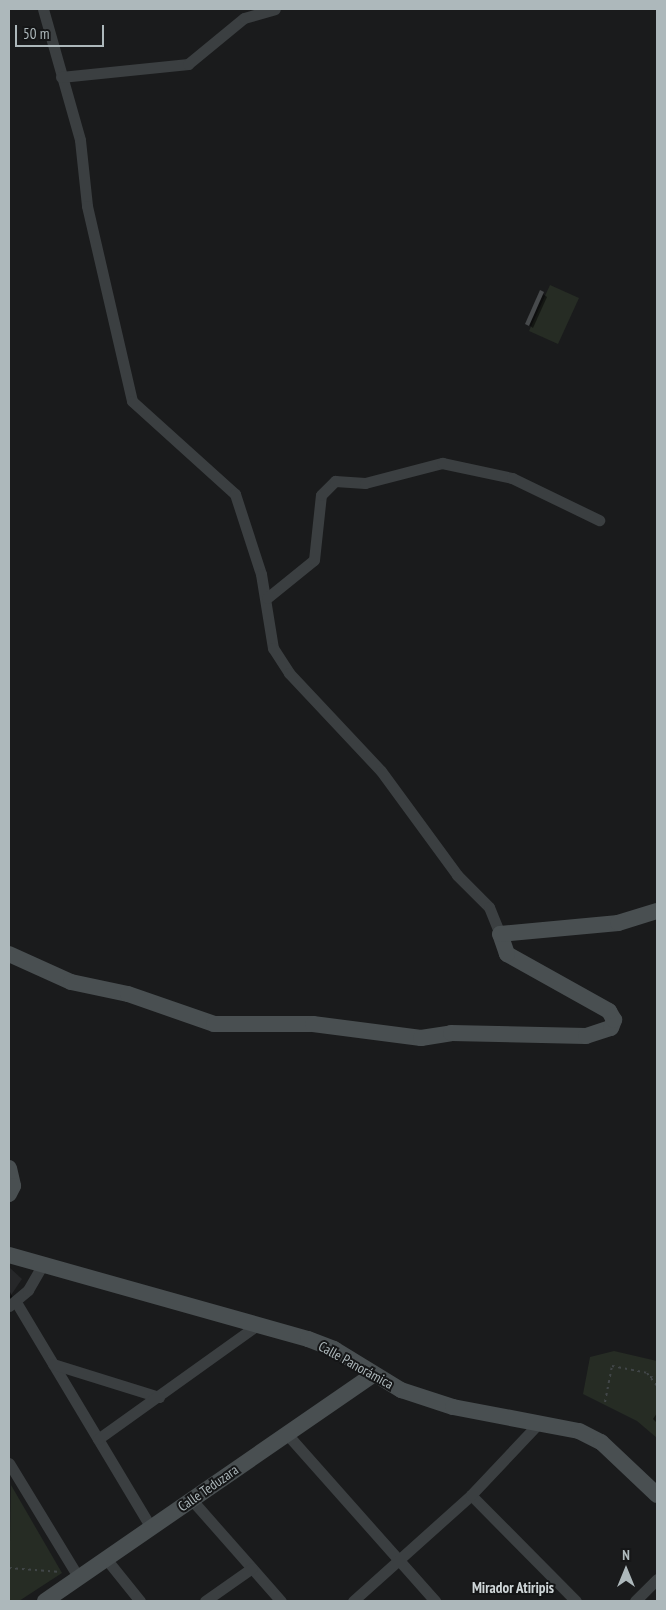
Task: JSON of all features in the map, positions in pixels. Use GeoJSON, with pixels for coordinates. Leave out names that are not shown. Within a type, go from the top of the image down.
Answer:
{"type":"FeatureCollection","features":[{"type":"Feature","properties":{"kind":"street"},"geometry":{"type":"LineString","coordinates":[[9,954],[71,982],[128,994],[214,1024],[313,1024],[421,1038],[451,1033],[586,1036],[611,1028],[614,1020],[609,1011],[514,959],[500,945],[500,934],[489,907],[457,876],[381,771],[289,673],[273,648],[267,598],[234,494],[132,400],[87,206],[80,140],[61,77],[44,9]]}},
{"type":"Feature","properties":{"kind":"street"},"geometry":{"type":"LineString","coordinates":[[61,77],[188,64],[244,18],[275,9]]}},
{"type":"Feature","properties":{"kind":"street"},"geometry":{"type":"LineString","coordinates":[[267,598],[314,560],[321,495],[335,481],[365,483],[442,464],[512,478],[599,520]]}},
{"type":"Feature","properties":{"kind":"street"},"geometry":{"type":"LineString","coordinates":[[500,934],[618,922],[657,911]]}},
{"type":"Feature","properties":{"kind":"street"},"geometry":{"type":"LineString","coordinates":[[9,1168],[12,1186],[9,1194]]}},
{"type":"Feature","properties":{"kind":"street","name":"Calle Panorámica"},"geometry":{"type":"LineString","coordinates":[[9,1254],[42,1266],[258,1325],[334,1349],[372,1375],[453,1406],[579,1431],[601,1442],[657,1495]]}},
{"type":"Feature","properties":{"kind":"street"},"geometry":{"type":"LineString","coordinates":[[42,1266],[12,1304],[52,1364],[151,1528]]}},
{"type":"Feature","properties":{"kind":"street"},"geometry":{"type":"LineString","coordinates":[[98,1439],[258,1325]]}},
{"type":"Feature","properties":{"kind":"street"},"geometry":{"type":"LineString","coordinates":[[52,1364],[159,1397]]}},
{"type":"Feature","properties":{"kind":"street","name":"Calle Teduzara"},"geometry":{"type":"LineString","coordinates":[[45,1601],[78,1576],[107,1560],[286,1433],[372,1375]]}},
{"type":"Feature","properties":{"kind":"street"},"geometry":{"type":"LineString","coordinates":[[354,1601],[471,1495],[538,1424]]}},
{"type":"Feature","properties":{"kind":"street"},"geometry":{"type":"LineString","coordinates":[[286,1433],[435,1601]]}},
{"type":"Feature","properties":{"kind":"street"},"geometry":{"type":"LineString","coordinates":[[9,1463],[13,1478],[78,1576]]}},
{"type":"Feature","properties":{"kind":"street"},"geometry":{"type":"LineString","coordinates":[[471,1495],[576,1601]]}},
{"type":"Feature","properties":{"kind":"street"},"geometry":{"type":"LineString","coordinates":[[192,1499],[281,1601]]}},
{"type":"Feature","properties":{"kind":"street"},"geometry":{"type":"LineString","coordinates":[[107,1560],[140,1601]]}},
{"type":"Feature","properties":{"kind":"street"},"geometry":{"type":"LineString","coordinates":[[205,1601],[252,1568]]}},
{"type":"Feature","properties":{"kind":"street"},"geometry":{"type":"LineString","coordinates":[[635,1601],[657,1579]]}},
{"type":"Feature","properties":{"kind":"path"},"geometry":{"type":"LineString","coordinates":[[605,1402],[612,1366],[657,1378]]}},
{"type":"Feature","properties":{"kind":"path"},"geometry":{"type":"LineString","coordinates":[[650,1377],[657,1386]]}},
{"type":"Feature","properties":{"kind":"path"},"geometry":{"type":"LineString","coordinates":[[9,1568],[78,1576]]}},
{"type":"Feature","properties":{"kind":"shaded area"},"geometry":{"type":"Polygon","coordinates":[[[550,285],[579,298],[558,344],[529,331],[550,285]]]}},
{"type":"Feature","properties":{"kind":"shaded area"},"geometry":{"type":"Polygon","coordinates":[[[9,1267],[22,1279],[9,1298],[9,1267]]]}},
{"type":"Feature","properties":{"kind":"shaded area"},"geometry":{"type":"Polygon","coordinates":[[[614,1351],[657,1361],[657,1438],[637,1421],[583,1394],[590,1357],[614,1351]]]}},
{"type":"Feature","properties":{"kind":"shaded area"},"geometry":{"type":"Polygon","coordinates":[[[11,1485],[62,1573],[19,1601],[9,1601],[11,1485]]]}},
{"type":"Feature","properties":{"kind":"building"},"geometry":{"type":"Polygon","coordinates":[[[540,290],[544,292],[529,326],[525,324],[540,290]]]}},
{"type":"Feature","properties":{"kind":"district","name":"Mirador Atiripis"},"geometry":{"type":"Point","coordinates":[513,1588]}}]}
